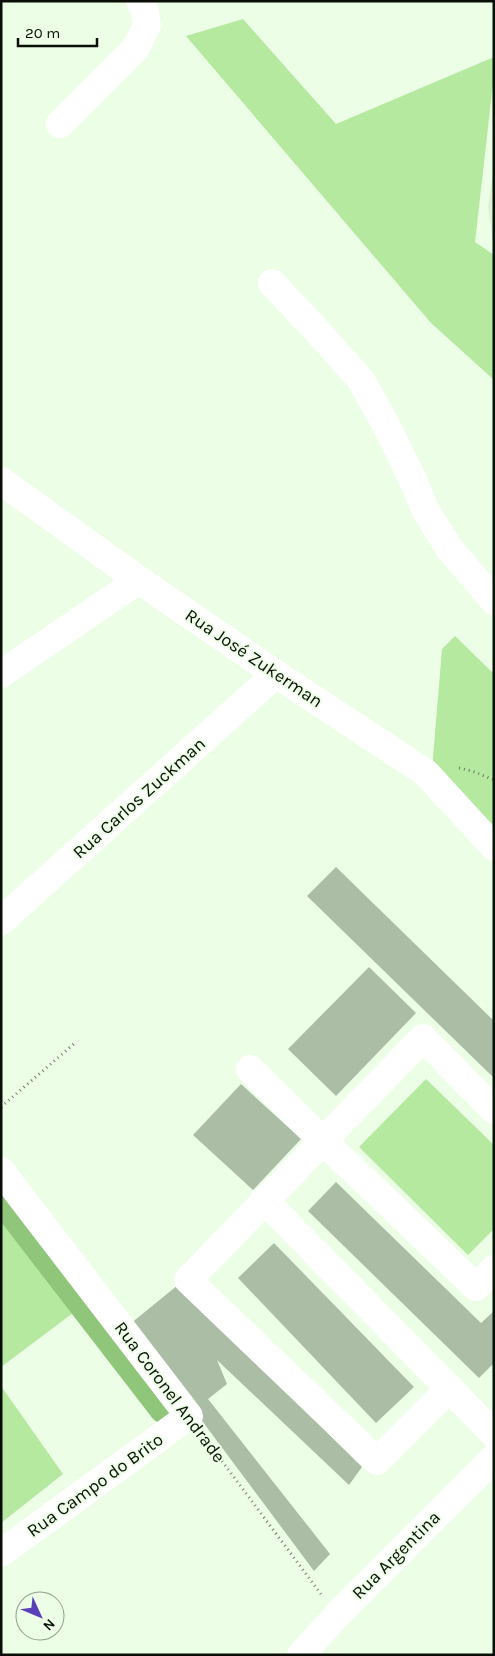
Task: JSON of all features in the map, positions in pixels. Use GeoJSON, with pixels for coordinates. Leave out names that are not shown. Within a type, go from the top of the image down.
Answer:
{"type":"FeatureCollection","features":[{"type":"Feature","properties":{"kind":"street"},"geometry":{"type":"LineString","coordinates":[[60,124],[136,48],[147,26],[145,12],[140,1]]}},
{"type":"Feature","properties":{"kind":"street"},"geometry":{"type":"LineString","coordinates":[[272,284],[318,331],[361,380],[412,478],[426,511],[449,548],[494,601]]}},
{"type":"Feature","properties":{"kind":"street","name":"Rua José Zukerman"},"geometry":{"type":"LineString","coordinates":[[1,481],[139,580],[276,674],[426,773],[494,847]]}},
{"type":"Feature","properties":{"kind":"street"},"geometry":{"type":"LineString","coordinates":[[1,674],[139,580]]}},
{"type":"Feature","properties":{"kind":"street","name":"Rua Carlos Zuckman"},"geometry":{"type":"LineString","coordinates":[[1,921],[276,674]]}},
{"type":"Feature","properties":{"kind":"street"},"geometry":{"type":"LineString","coordinates":[[449,1389],[377,1461],[188,1280],[423,1038],[494,1110]]}},
{"type":"Feature","properties":{"kind":"street"},"geometry":{"type":"LineString","coordinates":[[250,1069],[476,1287],[494,1269]]}},
{"type":"Feature","properties":{"kind":"street","name":"Rua Coronel Andrade"},"geometry":{"type":"LineString","coordinates":[[1,1171],[189,1416]]}},
{"type":"Feature","properties":{"kind":"street"},"geometry":{"type":"LineString","coordinates":[[264,1200],[494,1434]]}},
{"type":"Feature","properties":{"kind":"street","name":"Rua Campo do Brito"},"geometry":{"type":"LineString","coordinates":[[1,1553],[189,1416]]}},
{"type":"Feature","properties":{"kind":"street","name":"Rua Argentina"},"geometry":{"type":"LineString","coordinates":[[311,1651],[337,1615],[494,1458]]}},
{"type":"Feature","properties":{"kind":"path"},"geometry":{"type":"LineString","coordinates":[[1,1107],[75,1043]]}},
{"type":"Feature","properties":{"kind":"path","name":"Rua Coronel Andrade"},"geometry":{"type":"LineString","coordinates":[[189,1416],[337,1615]]}},
{"type":"Feature","properties":{"kind":"shaded area"},"geometry":{"type":"Polygon","coordinates":[[[494,165],[494,247],[488,207],[494,165]]]}},
{"type":"Feature","properties":{"kind":"green space"},"geometry":{"type":"Polygon","coordinates":[[[243,19],[336,124],[494,57],[494,75],[475,242],[494,255],[494,380],[431,323],[186,36],[243,19]]]}},
{"type":"Feature","properties":{"kind":"green space"},"geometry":{"type":"Polygon","coordinates":[[[455,636],[494,674],[494,835],[432,770],[442,649],[455,636]]]}},
{"type":"Feature","properties":{"kind":"green space"},"geometry":{"type":"Polygon","coordinates":[[[426,1079],[494,1145],[494,1229],[468,1255],[359,1147],[426,1079]]]}},
{"type":"Feature","properties":{"kind":"green space"},"geometry":{"type":"Polygon","coordinates":[[[1,1217],[73,1313],[1,1367],[1,1217]]]}},
{"type":"Feature","properties":{"kind":"green space"},"geometry":{"type":"Polygon","coordinates":[[[1,1386],[63,1474],[1,1523],[1,1386]]]}},
{"type":"Feature","properties":{"kind":"building"},"geometry":{"type":"Polygon","coordinates":[[[336,867],[494,1021],[494,1078],[307,896],[336,867]]]}},
{"type":"Feature","properties":{"kind":"building"},"geometry":{"type":"Polygon","coordinates":[[[369,967],[416,1013],[336,1096],[288,1049],[369,967]]]}},
{"type":"Feature","properties":{"kind":"building"},"geometry":{"type":"Polygon","coordinates":[[[241,1084],[301,1139],[253,1190],[193,1135],[241,1084]]]}},
{"type":"Feature","properties":{"kind":"building"},"geometry":{"type":"Polygon","coordinates":[[[336,1182],[481,1323],[494,1311],[494,1363],[479,1378],[308,1211],[336,1182]]]}},
{"type":"Feature","properties":{"kind":"building"},"geometry":{"type":"Polygon","coordinates":[[[274,1243],[414,1387],[376,1423],[238,1278],[274,1243]]]}},
{"type":"Feature","properties":{"kind":"building"},"geometry":{"type":"Polygon","coordinates":[[[178,1285],[362,1467],[349,1485],[217,1360],[227,1384],[208,1399],[330,1554],[314,1571],[130,1324],[178,1285]]]}},
{"type":"Feature","properties":{"kind":"waterway"},"geometry":{"type":"LineString","coordinates":[[1,1199],[163,1409]]}}]}
